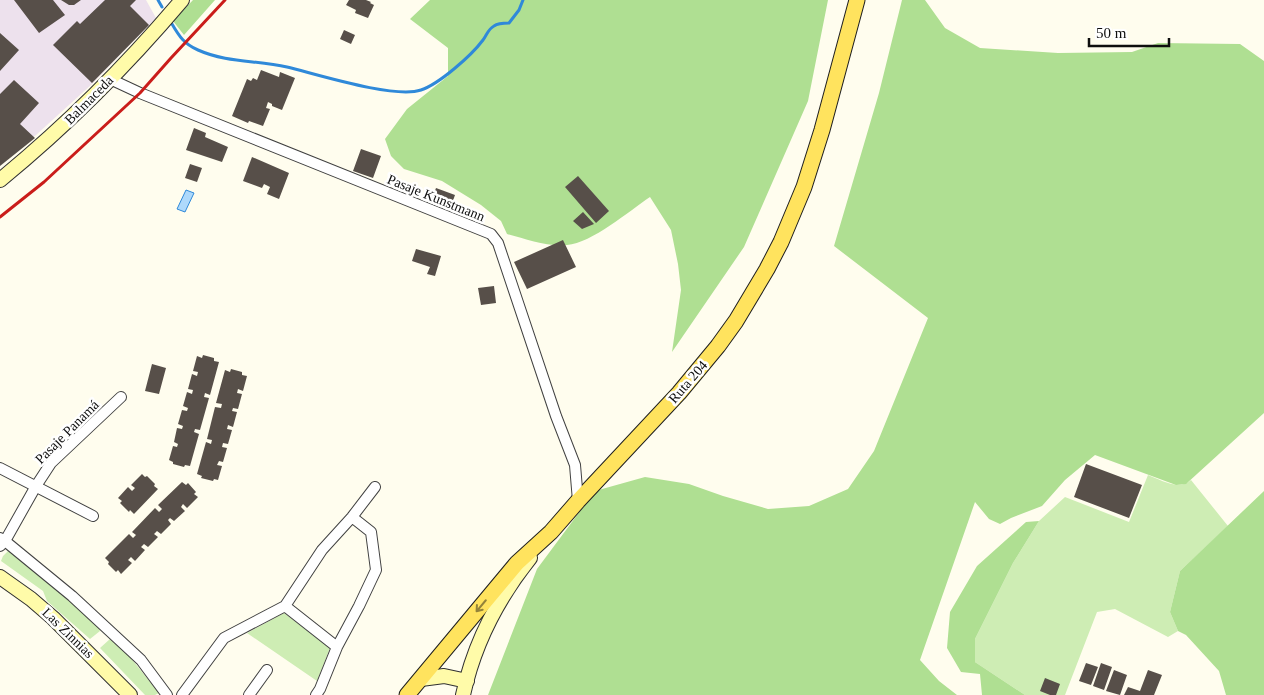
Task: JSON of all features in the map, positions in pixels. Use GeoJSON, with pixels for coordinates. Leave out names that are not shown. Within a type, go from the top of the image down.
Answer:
{"type":"FeatureCollection","features":[{"type":"Feature","properties":{"kind":"main road","name":"Balmaceda"},"geometry":{"type":"LineString","coordinates":[[0,180],[63,126],[110,79],[182,0]]}},
{"type":"Feature","properties":{"kind":"main road","name":"Ruta 204"},"geometry":{"type":"LineString","coordinates":[[406,695],[517,563],[551,532],[699,370],[736,321],[767,269],[793,214],[814,158],[857,0]]}},
{"type":"Feature","properties":{"kind":"main road"},"geometry":{"type":"LineString","coordinates":[[421,679],[444,676],[465,688],[472,660],[488,623],[514,578],[551,532]]}},
{"type":"Feature","properties":{"kind":"main road","name":"Las Zinnias"},"geometry":{"type":"LineString","coordinates":[[0,578],[53,618],[130,695]]}},
{"type":"Feature","properties":{"kind":"street","name":"Pasaje Kunstmann"},"geometry":{"type":"LineString","coordinates":[[110,79],[490,234],[498,243],[553,407],[575,465],[578,501]]}},
{"type":"Feature","properties":{"kind":"street","name":"Pasaje Panamá"},"geometry":{"type":"LineString","coordinates":[[2,542],[51,463],[121,397]]}},
{"type":"Feature","properties":{"kind":"street"},"geometry":{"type":"LineString","coordinates":[[0,468],[93,516]]}},
{"type":"Feature","properties":{"kind":"street"},"geometry":{"type":"LineString","coordinates":[[182,695],[224,638],[285,606],[322,550],[375,487]]}},
{"type":"Feature","properties":{"kind":"street"},"geometry":{"type":"LineString","coordinates":[[316,695],[337,647],[376,570],[371,532],[352,516]]}},
{"type":"Feature","properties":{"kind":"street"},"geometry":{"type":"LineString","coordinates":[[2,542],[72,596],[141,660],[166,695]]}},
{"type":"Feature","properties":{"kind":"street"},"geometry":{"type":"LineString","coordinates":[[285,606],[337,647]]}},
{"type":"Feature","properties":{"kind":"street"},"geometry":{"type":"LineString","coordinates":[[250,695],[266,670]]}},
{"type":"Feature","properties":{"kind":"shaded area"},"geometry":{"type":"Polygon","coordinates":[[[0,0],[146,0],[156,18],[92,84],[36,135],[0,164],[0,0]]]}},
{"type":"Feature","properties":{"kind":"green space"},"geometry":{"type":"Polygon","coordinates":[[[193,0],[215,0],[184,35],[173,21],[193,0]]]}},
{"type":"Feature","properties":{"kind":"green space"},"geometry":{"type":"Polygon","coordinates":[[[430,0],[828,0],[808,101],[744,247],[672,352],[681,290],[678,264],[671,230],[650,197],[610,226],[588,239],[567,245],[544,244],[507,234],[501,221],[481,205],[442,181],[404,169],[391,156],[385,139],[407,109],[448,76],[448,48],[410,19],[430,0]]]}},
{"type":"Feature","properties":{"kind":"green space"},"geometry":{"type":"Polygon","coordinates":[[[902,0],[925,0],[945,28],[980,48],[1058,53],[1132,52],[1158,43],[1240,44],[1264,61],[1264,413],[1186,484],[1176,485],[1095,455],[1065,480],[1042,506],[1000,524],[989,519],[975,502],[920,660],[939,681],[957,695],[488,695],[537,569],[595,491],[645,477],[689,484],[768,509],[809,506],[848,489],[874,451],[928,318],[834,246],[879,93],[902,0]]]}},
{"type":"Feature","properties":{"kind":"green space"},"geometry":{"type":"Polygon","coordinates":[[[1148,475],[1176,485],[1181,485],[1191,480],[1228,526],[1180,571],[1170,612],[1178,631],[1168,637],[1115,609],[1097,612],[1065,695],[1025,695],[975,662],[975,639],[1013,563],[1039,521],[1065,497],[1129,522],[1148,475]]]}},
{"type":"Feature","properties":{"kind":"green space"},"geometry":{"type":"Polygon","coordinates":[[[1264,491],[1264,695],[1226,695],[1219,671],[1186,635],[1178,631],[1170,612],[1180,571],[1264,491]]]}},
{"type":"Feature","properties":{"kind":"green space"},"geometry":{"type":"Polygon","coordinates":[[[1039,521],[1013,563],[975,639],[975,662],[1025,695],[982,695],[980,674],[961,672],[947,648],[950,612],[977,566],[1026,522],[1039,521]]]}},
{"type":"Feature","properties":{"kind":"green space"},"geometry":{"type":"Polygon","coordinates":[[[8,551],[14,551],[98,625],[100,631],[90,639],[47,601],[43,591],[1,561],[8,551]]]}},
{"type":"Feature","properties":{"kind":"green space"},"geometry":{"type":"Polygon","coordinates":[[[284,613],[330,648],[317,681],[247,633],[284,613]]]}},
{"type":"Feature","properties":{"kind":"green space"},"geometry":{"type":"Polygon","coordinates":[[[110,639],[130,657],[159,693],[145,695],[100,648],[110,639]]]}},
{"type":"Feature","properties":{"kind":"water"},"geometry":{"type":"Polygon","coordinates":[[[186,190],[194,193],[185,212],[177,209],[186,190]]]}},
{"type":"Feature","properties":{"kind":"building"},"geometry":{"type":"Polygon","coordinates":[[[14,0],[53,0],[65,15],[39,33],[14,0]]]}},
{"type":"Feature","properties":{"kind":"building"},"geometry":{"type":"Polygon","coordinates":[[[61,0],[81,0],[74,5],[69,5],[61,0]]]}},
{"type":"Feature","properties":{"kind":"building"},"geometry":{"type":"Polygon","coordinates":[[[105,0],[136,0],[130,6],[149,25],[92,83],[53,45],[77,21],[80,24],[105,0]]]}},
{"type":"Feature","properties":{"kind":"building"},"geometry":{"type":"Polygon","coordinates":[[[349,0],[366,0],[371,2],[374,5],[368,18],[355,13],[356,10],[346,5],[349,0]]]}},
{"type":"Feature","properties":{"kind":"building"},"geometry":{"type":"Polygon","coordinates":[[[344,30],[355,35],[351,44],[340,39],[344,30]]]}},
{"type":"Feature","properties":{"kind":"building"},"geometry":{"type":"Polygon","coordinates":[[[0,33],[19,50],[0,71],[0,33]]]}},
{"type":"Feature","properties":{"kind":"building"},"geometry":{"type":"Polygon","coordinates":[[[261,70],[279,77],[280,72],[295,78],[282,110],[268,102],[266,108],[270,109],[263,126],[249,121],[248,123],[232,116],[247,79],[251,81],[253,78],[257,80],[261,70]]]}},
{"type":"Feature","properties":{"kind":"building"},"geometry":{"type":"Polygon","coordinates":[[[14,80],[39,103],[20,124],[35,138],[0,166],[0,94],[14,80]]]}},
{"type":"Feature","properties":{"kind":"building"},"geometry":{"type":"Polygon","coordinates":[[[194,128],[206,133],[205,137],[228,147],[222,162],[186,150],[194,128]]]}},
{"type":"Feature","properties":{"kind":"building"},"geometry":{"type":"Polygon","coordinates":[[[361,149],[381,156],[373,178],[353,171],[361,149]]]}},
{"type":"Feature","properties":{"kind":"building"},"geometry":{"type":"Polygon","coordinates":[[[252,157],[289,173],[279,199],[267,194],[270,187],[264,184],[262,188],[243,181],[252,157]]]}},
{"type":"Feature","properties":{"kind":"building"},"geometry":{"type":"Polygon","coordinates":[[[190,164],[202,168],[197,182],[185,178],[190,164]]]}},
{"type":"Feature","properties":{"kind":"building"},"geometry":{"type":"Polygon","coordinates":[[[578,176],[609,211],[596,223],[565,187],[578,176]]]}},
{"type":"Feature","properties":{"kind":"building"},"geometry":{"type":"Polygon","coordinates":[[[436,188],[455,195],[450,209],[431,202],[436,188]]]}},
{"type":"Feature","properties":{"kind":"building"},"geometry":{"type":"Polygon","coordinates":[[[583,212],[594,224],[582,229],[573,221],[583,212]]]}},
{"type":"Feature","properties":{"kind":"building"},"geometry":{"type":"Polygon","coordinates":[[[563,240],[576,267],[527,289],[514,262],[563,240]]]}},
{"type":"Feature","properties":{"kind":"building"},"geometry":{"type":"Polygon","coordinates":[[[416,249],[441,256],[435,276],[427,274],[430,267],[412,261],[416,249]]]}},
{"type":"Feature","properties":{"kind":"building"},"geometry":{"type":"Polygon","coordinates":[[[494,286],[496,303],[481,305],[478,288],[494,286]]]}},
{"type":"Feature","properties":{"kind":"building"},"geometry":{"type":"Polygon","coordinates":[[[203,355],[214,358],[214,361],[219,362],[210,395],[205,393],[204,397],[209,398],[200,430],[195,429],[194,432],[199,434],[190,466],[185,465],[184,467],[173,464],[169,460],[173,446],[177,447],[178,444],[174,442],[177,428],[182,429],[183,426],[178,424],[182,410],[187,411],[188,408],[183,406],[187,392],[192,394],[193,390],[188,389],[192,374],[197,376],[198,372],[193,371],[197,356],[202,358],[203,355]]]}},
{"type":"Feature","properties":{"kind":"building"},"geometry":{"type":"Polygon","coordinates":[[[152,364],[166,368],[159,394],[145,391],[152,364]]]}},
{"type":"Feature","properties":{"kind":"building"},"geometry":{"type":"Polygon","coordinates":[[[231,369],[242,372],[242,375],[247,376],[243,391],[238,389],[237,393],[242,394],[238,409],[233,408],[232,411],[237,412],[233,427],[228,425],[227,429],[232,430],[228,444],[223,443],[222,447],[227,448],[223,462],[219,461],[217,465],[222,466],[218,480],[214,479],[213,481],[201,478],[202,476],[197,474],[206,442],[211,444],[212,440],[207,439],[215,407],[221,408],[222,404],[216,403],[225,370],[230,372],[231,369]]]}},
{"type":"Feature","properties":{"kind":"building"},"geometry":{"type":"Polygon","coordinates":[[[1086,464],[1142,485],[1129,518],[1074,497],[1086,464]]]}},
{"type":"Feature","properties":{"kind":"building"},"geometry":{"type":"Polygon","coordinates":[[[142,474],[145,477],[147,476],[158,489],[134,514],[130,510],[129,512],[120,503],[122,501],[118,498],[128,487],[132,491],[135,488],[131,485],[142,474]]]}},
{"type":"Feature","properties":{"kind":"building"},"geometry":{"type":"Polygon","coordinates":[[[182,482],[186,485],[188,483],[196,492],[194,494],[198,497],[187,508],[183,504],[181,507],[185,511],[174,521],[170,518],[168,520],[171,524],[161,534],[157,531],[154,534],[158,537],[148,547],[144,544],[141,547],[145,550],[135,561],[131,557],[128,560],[132,563],[121,574],[118,570],[116,572],[105,558],[129,534],[133,538],[136,535],[132,532],[155,508],[159,512],[162,509],[158,505],[182,482]]]}},
{"type":"Feature","properties":{"kind":"building"},"geometry":{"type":"Polygon","coordinates":[[[1086,663],[1098,667],[1091,685],[1079,681],[1086,663]]]}},
{"type":"Feature","properties":{"kind":"building"},"geometry":{"type":"Polygon","coordinates":[[[1101,663],[1112,667],[1104,690],[1093,686],[1101,663]]]}},
{"type":"Feature","properties":{"kind":"building"},"geometry":{"type":"Polygon","coordinates":[[[1114,670],[1127,675],[1120,695],[1106,691],[1114,670]]]}},
{"type":"Feature","properties":{"kind":"building"},"geometry":{"type":"Polygon","coordinates":[[[1148,670],[1162,675],[1154,695],[1124,695],[1128,687],[1140,691],[1148,670]]]}},
{"type":"Feature","properties":{"kind":"building"},"geometry":{"type":"Polygon","coordinates":[[[1045,678],[1060,684],[1056,695],[1040,691],[1045,678]]]}},
{"type":"Feature","properties":{"kind":"waterway"},"geometry":{"type":"LineString","coordinates":[[158,0],[162,7]]}},
{"type":"Feature","properties":{"kind":"waterway"},"geometry":{"type":"LineString","coordinates":[[172,24],[185,42],[193,48],[209,54],[287,67],[374,89],[409,92],[428,87],[454,69],[478,46],[492,27],[509,23],[519,10],[523,0]]}},
{"type":"Feature","properties":{"kind":"railway"},"geometry":{"type":"LineString","coordinates":[[0,217],[44,182],[140,93],[225,0]]}}]}
